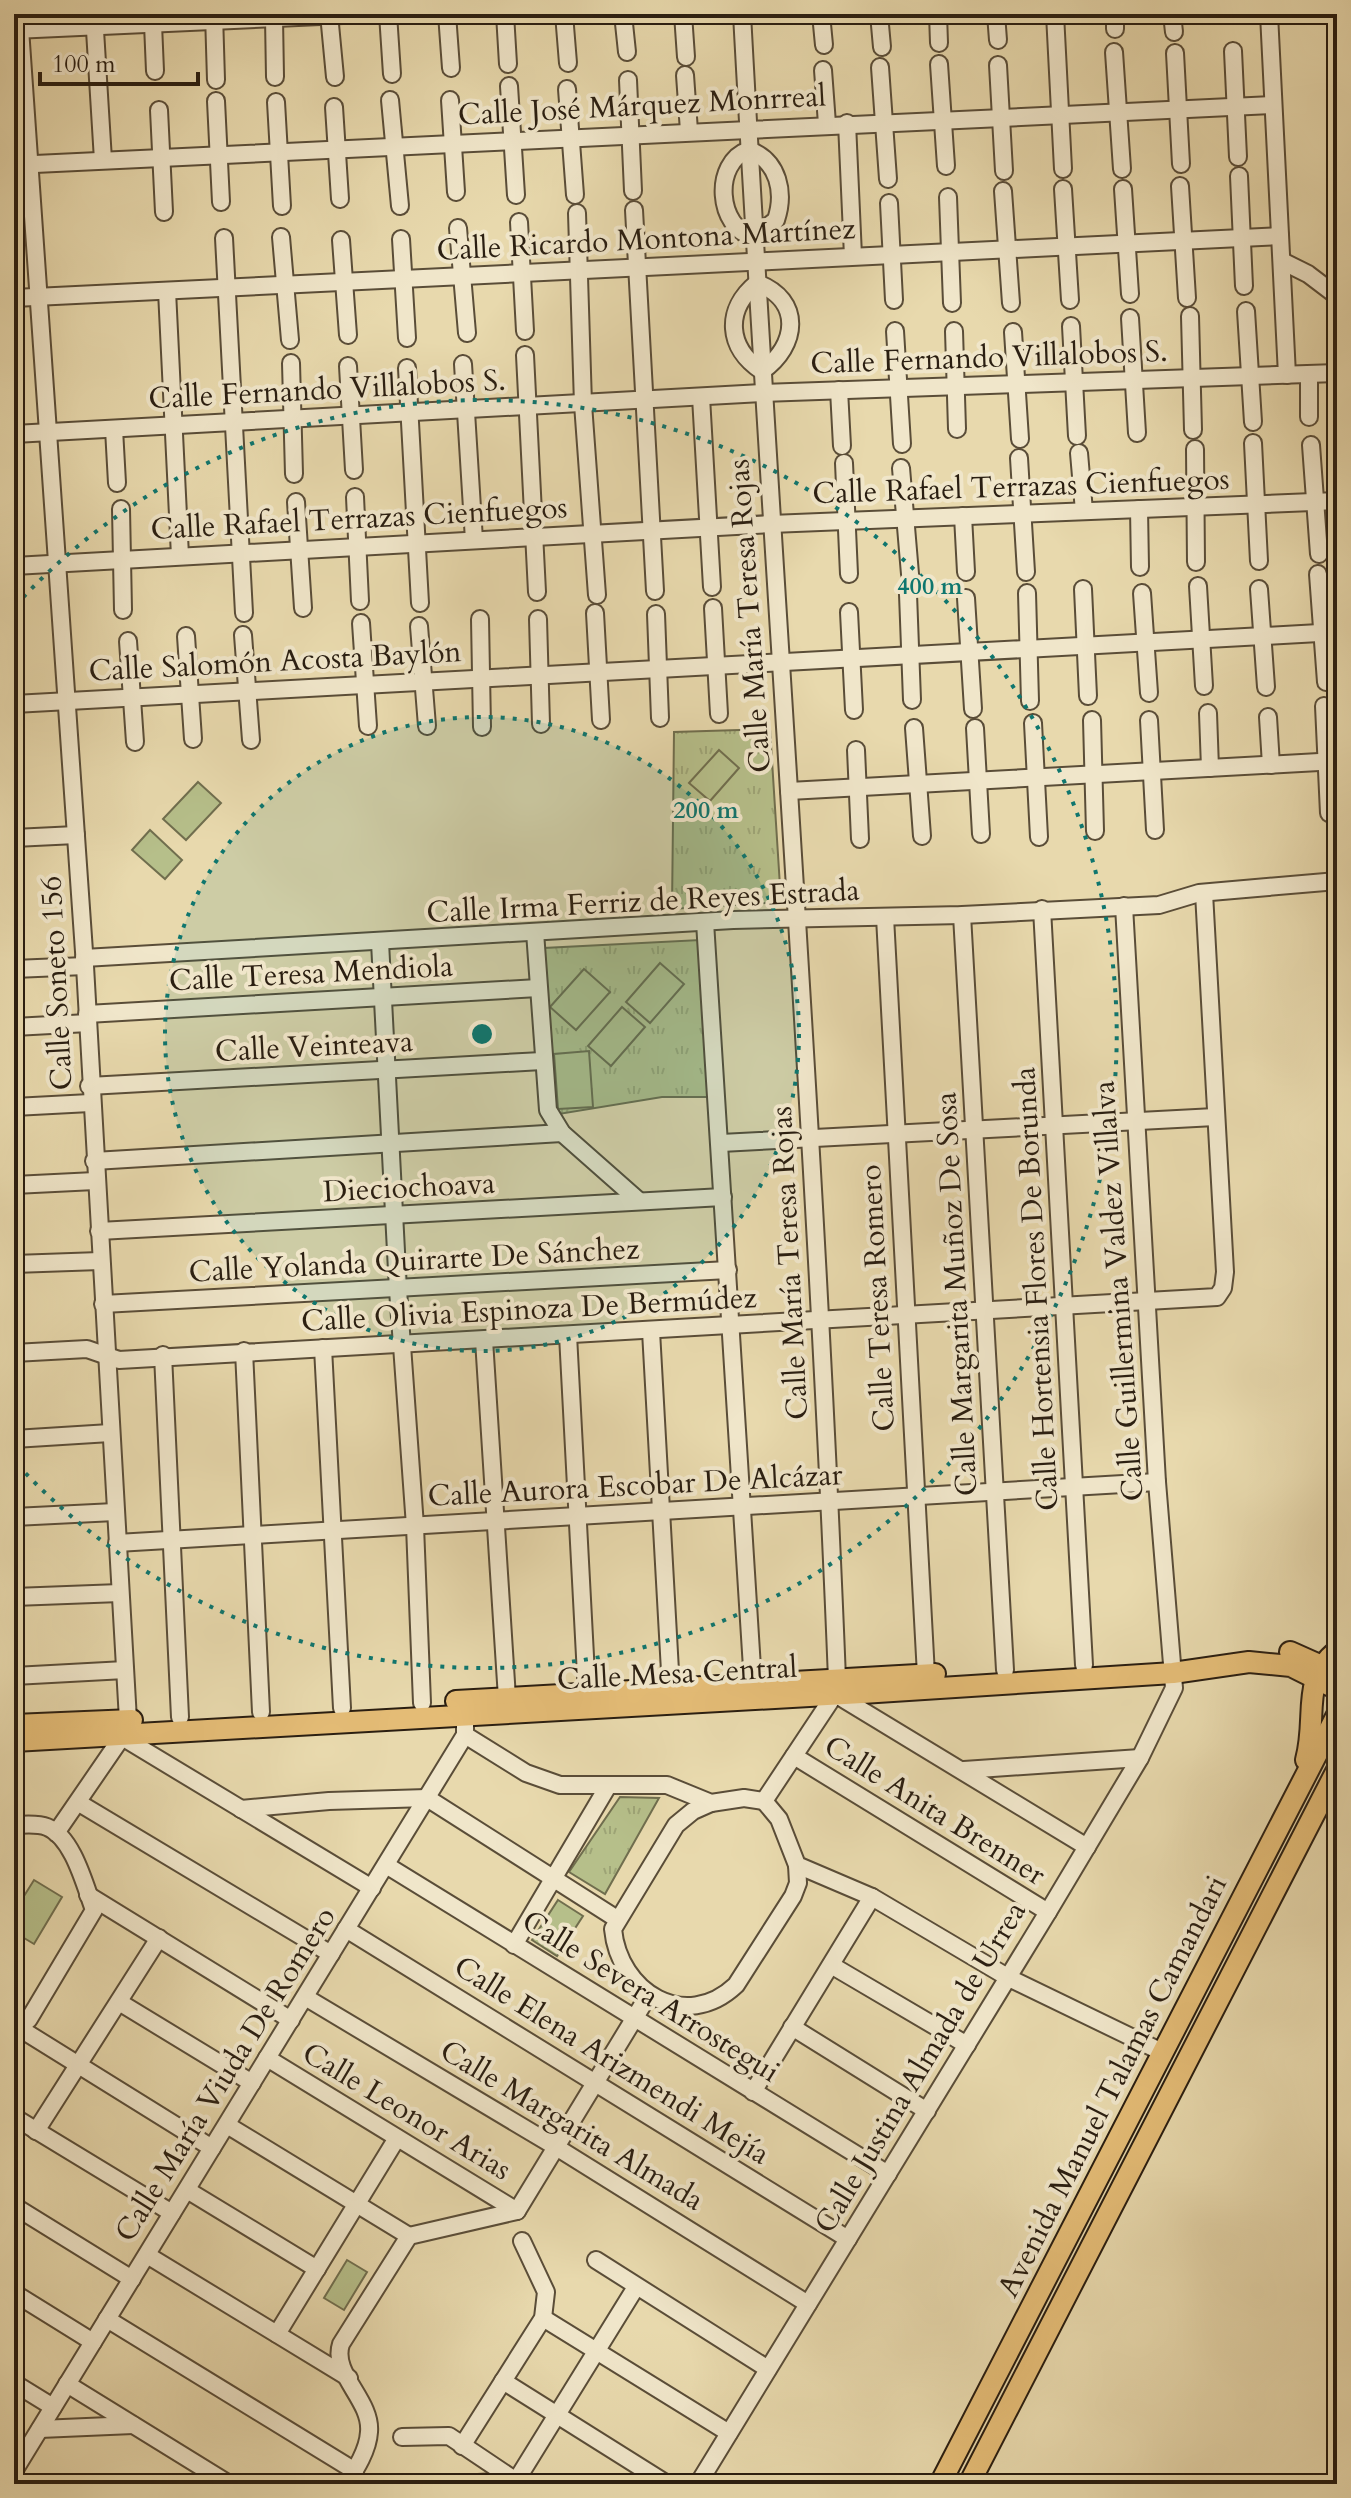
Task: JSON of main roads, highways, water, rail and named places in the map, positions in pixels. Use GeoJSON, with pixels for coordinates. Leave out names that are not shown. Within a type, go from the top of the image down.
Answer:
{"type":"FeatureCollection","features":[{"type":"Feature","properties":{"kind":"main road"},"geometry":{"type":"LineString","coordinates":[[1297,1795],[1311,1744],[1324,1672],[1337,1651]]}},
{"type":"Feature","properties":{"kind":"main road","name":"Calle Mesa Central"},"geometry":{"type":"LineString","coordinates":[[14,1741],[124,1730],[466,1717],[836,1687],[1266,1662],[1324,1672],[1337,1689]]}},
{"type":"Feature","properties":{"kind":"main road","name":"Calle Mesa Central"},"geometry":{"type":"LineString","coordinates":[[14,1725],[124,1730],[180,1717],[422,1703],[466,1717],[507,1698],[753,1684],[836,1687],[926,1675],[1084,1665],[1171,1666]]}},
{"type":"Feature","properties":{"kind":"main road","name":"Avenida Manuel Talamas Camandari"},"geometry":{"type":"LineString","coordinates":[[940,2484],[1337,1715]]}},
{"type":"Feature","properties":{"kind":"main road","name":"Avenida Manuel Talamas Camandari"},"geometry":{"type":"LineString","coordinates":[[969,2484],[1337,1770]]}},
{"type":"Feature","properties":{"kind":"main road"},"geometry":{"type":"LineString","coordinates":[[1318,1807],[1337,1787]]}},
{"type":"Feature","properties":{"kind":"main road"},"geometry":{"type":"LineString","coordinates":[[1153,2126],[1171,2073],[1169,2061],[1162,2052]]}}]}
